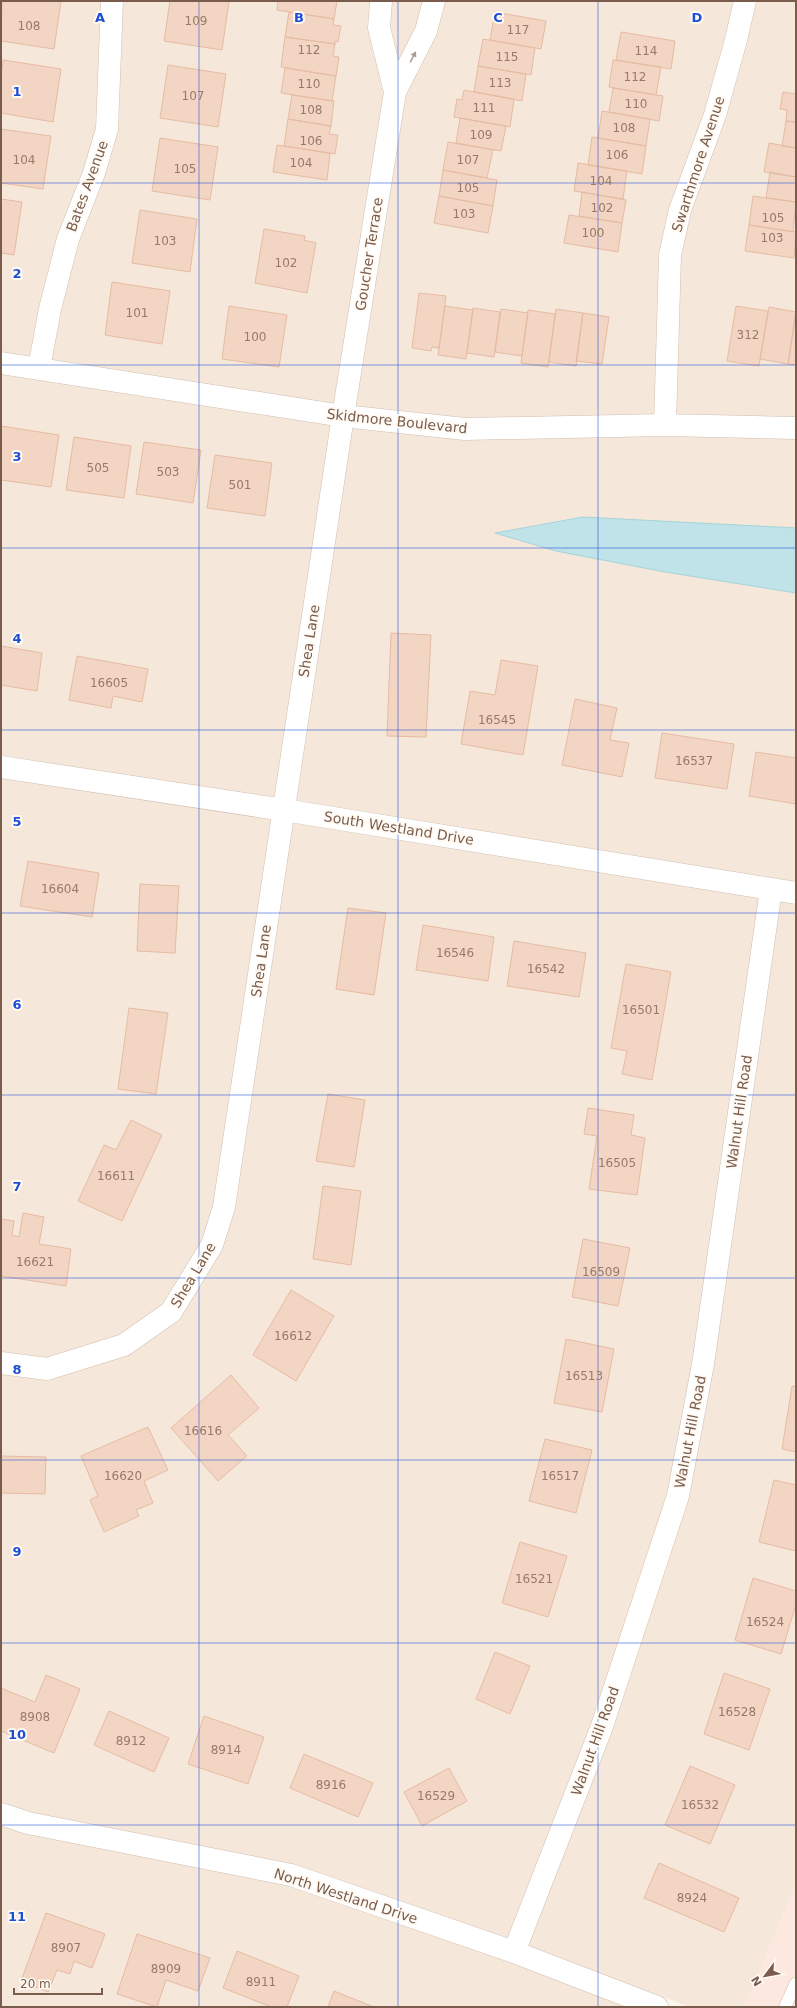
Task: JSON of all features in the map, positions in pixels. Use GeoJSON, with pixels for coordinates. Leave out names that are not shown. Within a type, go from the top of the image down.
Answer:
{"type":"FeatureCollection","features":[{"type":"Feature","properties":{"kind":"street","name":"Bates Avenue"},"geometry":{"type":"LineString","coordinates":[[39,368],[50,309],[68,239],[94,173],[107,129],[112,1]]}},
{"type":"Feature","properties":{"kind":"street","name":"Goucher Terrace"},"geometry":{"type":"LineString","coordinates":[[381,1],[379,28],[395,92]]}},
{"type":"Feature","properties":{"kind":"street","name":"Goucher Terrace"},"geometry":{"type":"LineString","coordinates":[[343,416],[395,92],[426,31],[434,1]]}},
{"type":"Feature","properties":{"kind":"street","name":"Swarthmore Avenue"},"geometry":{"type":"LineString","coordinates":[[665,425],[670,255],[680,210],[715,115],[736,40],[745,1]]}},
{"type":"Feature","properties":{"kind":"street","name":"Skidmore Boulevard"},"geometry":{"type":"LineString","coordinates":[[1,363],[343,416],[465,429],[665,425],[796,428]]}},
{"type":"Feature","properties":{"kind":"street","name":"Shea Lane"},"geometry":{"type":"LineString","coordinates":[[1,1363],[47,1369],[124,1345],[171,1312],[212,1245],[224,1207],[343,416]]}},
{"type":"Feature","properties":{"kind":"street","name":"South Westland Drive"},"geometry":{"type":"LineString","coordinates":[[1,767],[284,810],[796,893]]}},
{"type":"Feature","properties":{"kind":"street","name":"Walnut Hill Road"},"geometry":{"type":"LineString","coordinates":[[514,1952],[601,1729],[678,1496],[703,1364],[772,889]]}},
{"type":"Feature","properties":{"kind":"street","name":"North Westland Drive"},"geometry":{"type":"LineString","coordinates":[[1,1814],[28,1823],[291,1875],[514,1952],[657,2007]]}},
{"type":"Feature","properties":{"kind":"lane"},"geometry":{"type":"LineString","coordinates":[[785,2007],[796,1983]]}},
{"type":"Feature","properties":{"kind":"shaded area"},"geometry":{"type":"Polygon","coordinates":[[[1,1],[796,1],[796,1885],[744,2007],[690,2007],[653,1993],[647,2007],[1,2007],[1,1]]]}},
{"type":"Feature","properties":{"kind":"shaded area"},"geometry":{"type":"Polygon","coordinates":[[[796,1885],[796,2007],[744,2007],[796,1885]]]}},
{"type":"Feature","properties":{"kind":"water"},"geometry":{"type":"Polygon","coordinates":[[[583,517],[796,528],[796,593],[665,572],[556,551],[495,533],[583,517]]]}},
{"type":"Feature","properties":{"kind":"building"},"geometry":{"type":"Polygon","coordinates":[[[2,1],[61,1],[54,49],[1,41],[2,1]]]}},
{"type":"Feature","properties":{"kind":"building"},"geometry":{"type":"Polygon","coordinates":[[[170,1],[229,1],[222,50],[164,41],[170,1]]]}},
{"type":"Feature","properties":{"kind":"building"},"geometry":{"type":"Polygon","coordinates":[[[278,1],[337,1],[334,19],[277,10],[278,1]]]}},
{"type":"Feature","properties":{"kind":"building"},"geometry":{"type":"Polygon","coordinates":[[[289,12],[334,19],[333,25],[341,26],[338,42],[335,41],[335,44],[285,37],[289,12]]]}},
{"type":"Feature","properties":{"kind":"building"},"geometry":{"type":"Polygon","coordinates":[[[495,12],[546,21],[541,49],[490,40],[495,12]]]}},
{"type":"Feature","properties":{"kind":"building"},"geometry":{"type":"Polygon","coordinates":[[[621,32],[675,41],[671,69],[616,60],[621,32]]]}},
{"type":"Feature","properties":{"kind":"building"},"geometry":{"type":"Polygon","coordinates":[[[285,37],[335,44],[333,56],[339,57],[336,76],[281,67],[285,37]]]}},
{"type":"Feature","properties":{"kind":"building"},"geometry":{"type":"Polygon","coordinates":[[[483,39],[535,48],[531,75],[478,66],[483,39]]]}},
{"type":"Feature","properties":{"kind":"building"},"geometry":{"type":"Polygon","coordinates":[[[3,60],[61,69],[53,122],[1,113],[1,76],[3,60]]]}},
{"type":"Feature","properties":{"kind":"building"},"geometry":{"type":"Polygon","coordinates":[[[613,60],[661,67],[656,95],[609,87],[613,60]]]}},
{"type":"Feature","properties":{"kind":"building"},"geometry":{"type":"Polygon","coordinates":[[[168,65],[226,74],[218,127],[160,118],[168,65]]]}},
{"type":"Feature","properties":{"kind":"building"},"geometry":{"type":"Polygon","coordinates":[[[478,66],[526,74],[522,101],[474,92],[478,66]]]}},
{"type":"Feature","properties":{"kind":"building"},"geometry":{"type":"Polygon","coordinates":[[[285,68],[336,76],[332,101],[281,93],[285,68]]]}},
{"type":"Feature","properties":{"kind":"building"},"geometry":{"type":"Polygon","coordinates":[[[613,88],[663,96],[659,121],[609,112],[613,88]]]}},
{"type":"Feature","properties":{"kind":"building"},"geometry":{"type":"Polygon","coordinates":[[[464,90],[514,99],[510,127],[454,117],[457,99],[462,100],[464,90]]]}},
{"type":"Feature","properties":{"kind":"building"},"geometry":{"type":"Polygon","coordinates":[[[783,92],[796,94],[796,122],[786,121],[787,110],[780,109],[783,92]]]}},
{"type":"Feature","properties":{"kind":"building"},"geometry":{"type":"Polygon","coordinates":[[[292,95],[334,101],[331,126],[288,119],[292,95]]]}},
{"type":"Feature","properties":{"kind":"building"},"geometry":{"type":"Polygon","coordinates":[[[602,111],[650,119],[646,146],[598,138],[602,111]]]}},
{"type":"Feature","properties":{"kind":"building"},"geometry":{"type":"Polygon","coordinates":[[[460,118],[506,126],[501,151],[456,143],[460,118]]]}},
{"type":"Feature","properties":{"kind":"building"},"geometry":{"type":"Polygon","coordinates":[[[288,119],[331,126],[329,134],[338,135],[335,154],[284,146],[288,119]]]}},
{"type":"Feature","properties":{"kind":"building"},"geometry":{"type":"Polygon","coordinates":[[[786,121],[796,122],[796,148],[782,146],[786,121]]]}},
{"type":"Feature","properties":{"kind":"building"},"geometry":{"type":"Polygon","coordinates":[[[1,129],[51,136],[43,189],[1,183],[1,129]]]}},
{"type":"Feature","properties":{"kind":"building"},"geometry":{"type":"Polygon","coordinates":[[[592,137],[646,146],[642,174],[588,165],[592,137]]]}},
{"type":"Feature","properties":{"kind":"building"},"geometry":{"type":"Polygon","coordinates":[[[160,138],[218,147],[210,200],[152,191],[160,138]]]}},
{"type":"Feature","properties":{"kind":"building"},"geometry":{"type":"Polygon","coordinates":[[[448,142],[493,150],[487,178],[443,170],[448,142]]]}},
{"type":"Feature","properties":{"kind":"building"},"geometry":{"type":"Polygon","coordinates":[[[769,143],[796,148],[796,177],[764,172],[769,143]]]}},
{"type":"Feature","properties":{"kind":"building"},"geometry":{"type":"Polygon","coordinates":[[[277,145],[330,153],[327,180],[273,172],[277,145]]]}},
{"type":"Feature","properties":{"kind":"building"},"geometry":{"type":"Polygon","coordinates":[[[578,163],[627,171],[623,199],[574,191],[578,163]]]}},
{"type":"Feature","properties":{"kind":"building"},"geometry":{"type":"Polygon","coordinates":[[[443,170],[497,180],[493,206],[439,196],[443,170]]]}},
{"type":"Feature","properties":{"kind":"building"},"geometry":{"type":"Polygon","coordinates":[[[770,172],[796,177],[796,202],[766,198],[770,172]]]}},
{"type":"Feature","properties":{"kind":"building"},"geometry":{"type":"Polygon","coordinates":[[[582,192],[626,200],[622,223],[579,216],[582,192]]]}},
{"type":"Feature","properties":{"kind":"building"},"geometry":{"type":"Polygon","coordinates":[[[439,196],[493,206],[488,233],[434,223],[439,196]]]}},
{"type":"Feature","properties":{"kind":"building"},"geometry":{"type":"Polygon","coordinates":[[[753,196],[796,202],[793,232],[749,225],[753,196]]]}},
{"type":"Feature","properties":{"kind":"building"},"geometry":{"type":"Polygon","coordinates":[[[1,199],[22,202],[14,255],[1,253],[1,199]]]}},
{"type":"Feature","properties":{"kind":"building"},"geometry":{"type":"Polygon","coordinates":[[[140,210],[197,219],[190,272],[132,263],[140,210]]]}},
{"type":"Feature","properties":{"kind":"building"},"geometry":{"type":"Polygon","coordinates":[[[569,215],[622,223],[618,252],[564,243],[569,215]]]}},
{"type":"Feature","properties":{"kind":"building"},"geometry":{"type":"Polygon","coordinates":[[[749,225],[796,232],[794,258],[745,251],[749,225]]]}},
{"type":"Feature","properties":{"kind":"building"},"geometry":{"type":"Polygon","coordinates":[[[264,229],[305,236],[304,240],[316,243],[307,293],[255,283],[264,229]]]}},
{"type":"Feature","properties":{"kind":"building"},"geometry":{"type":"Polygon","coordinates":[[[112,282],[170,291],[162,344],[105,335],[112,282]]]}},
{"type":"Feature","properties":{"kind":"building"},"geometry":{"type":"Polygon","coordinates":[[[419,293],[446,296],[439,348],[432,347],[431,351],[412,348],[419,293]]]}},
{"type":"Feature","properties":{"kind":"building"},"geometry":{"type":"Polygon","coordinates":[[[229,306],[287,315],[279,367],[222,359],[229,306]]]}},
{"type":"Feature","properties":{"kind":"building"},"geometry":{"type":"Polygon","coordinates":[[[445,306],[473,310],[466,359],[438,355],[445,306]]]}},
{"type":"Feature","properties":{"kind":"building"},"geometry":{"type":"Polygon","coordinates":[[[736,306],[768,311],[759,366],[727,361],[736,306]]]}},
{"type":"Feature","properties":{"kind":"building"},"geometry":{"type":"Polygon","coordinates":[[[769,307],[796,312],[788,364],[760,359],[769,307]]]}},
{"type":"Feature","properties":{"kind":"building"},"geometry":{"type":"Polygon","coordinates":[[[473,308],[500,312],[494,357],[467,353],[473,308]]]}},
{"type":"Feature","properties":{"kind":"building"},"geometry":{"type":"Polygon","coordinates":[[[501,309],[528,313],[522,356],[495,352],[501,309]]]}},
{"type":"Feature","properties":{"kind":"building"},"geometry":{"type":"Polygon","coordinates":[[[556,309],[583,313],[576,366],[549,362],[556,309]]]}},
{"type":"Feature","properties":{"kind":"building"},"geometry":{"type":"Polygon","coordinates":[[[528,310],[555,314],[548,367],[521,363],[528,310]]]}},
{"type":"Feature","properties":{"kind":"building"},"geometry":{"type":"Polygon","coordinates":[[[796,310],[796,365],[788,364],[796,310]]]}},
{"type":"Feature","properties":{"kind":"building"},"geometry":{"type":"Polygon","coordinates":[[[583,313],[609,317],[602,364],[576,361],[583,313]]]}},
{"type":"Feature","properties":{"kind":"building"},"geometry":{"type":"Polygon","coordinates":[[[1,426],[59,435],[51,487],[1,480],[1,426]]]}},
{"type":"Feature","properties":{"kind":"building"},"geometry":{"type":"Polygon","coordinates":[[[74,437],[131,446],[124,498],[66,490],[74,437]]]}},
{"type":"Feature","properties":{"kind":"building"},"geometry":{"type":"Polygon","coordinates":[[[144,442],[201,450],[193,503],[136,494],[144,442]]]}},
{"type":"Feature","properties":{"kind":"building"},"geometry":{"type":"Polygon","coordinates":[[[215,455],[272,463],[265,516],[207,508],[215,455]]]}},
{"type":"Feature","properties":{"kind":"building"},"geometry":{"type":"Polygon","coordinates":[[[391,633],[431,635],[426,737],[387,736],[391,633]]]}},
{"type":"Feature","properties":{"kind":"building"},"geometry":{"type":"Polygon","coordinates":[[[1,646],[42,653],[37,691],[1,685],[1,646]]]}},
{"type":"Feature","properties":{"kind":"building"},"geometry":{"type":"Polygon","coordinates":[[[77,656],[148,669],[142,702],[113,696],[111,708],[69,700],[77,656]]]}},
{"type":"Feature","properties":{"kind":"building"},"geometry":{"type":"Polygon","coordinates":[[[501,660],[538,666],[523,755],[461,744],[470,691],[495,695],[501,660]]]}},
{"type":"Feature","properties":{"kind":"building"},"geometry":{"type":"Polygon","coordinates":[[[575,699],[617,708],[610,740],[629,743],[622,777],[562,765],[575,699]]]}},
{"type":"Feature","properties":{"kind":"building"},"geometry":{"type":"Polygon","coordinates":[[[662,733],[734,744],[727,789],[655,778],[662,733]]]}},
{"type":"Feature","properties":{"kind":"building"},"geometry":{"type":"Polygon","coordinates":[[[756,752],[796,758],[796,804],[749,796],[756,752]]]}},
{"type":"Feature","properties":{"kind":"building"},"geometry":{"type":"Polygon","coordinates":[[[28,861],[99,873],[92,917],[20,906],[28,861]]]}},
{"type":"Feature","properties":{"kind":"building"},"geometry":{"type":"Polygon","coordinates":[[[140,884],[179,886],[175,953],[137,951],[140,884]]]}},
{"type":"Feature","properties":{"kind":"building"},"geometry":{"type":"Polygon","coordinates":[[[348,908],[386,913],[374,995],[336,989],[348,908]]]}},
{"type":"Feature","properties":{"kind":"building"},"geometry":{"type":"Polygon","coordinates":[[[423,925],[494,937],[488,981],[416,970],[423,925]]]}},
{"type":"Feature","properties":{"kind":"building"},"geometry":{"type":"Polygon","coordinates":[[[514,941],[586,953],[579,997],[507,986],[514,941]]]}},
{"type":"Feature","properties":{"kind":"building"},"geometry":{"type":"Polygon","coordinates":[[[626,964],[671,972],[652,1080],[622,1074],[627,1051],[611,1048],[626,964]]]}},
{"type":"Feature","properties":{"kind":"building"},"geometry":{"type":"Polygon","coordinates":[[[129,1008],[168,1013],[156,1094],[118,1089],[129,1008]]]}},
{"type":"Feature","properties":{"kind":"building"},"geometry":{"type":"Polygon","coordinates":[[[328,1094],[365,1100],[354,1167],[316,1161],[328,1094]]]}},
{"type":"Feature","properties":{"kind":"building"},"geometry":{"type":"Polygon","coordinates":[[[588,1108],[634,1115],[631,1135],[645,1138],[637,1195],[589,1189],[597,1136],[584,1134],[588,1108]]]}},
{"type":"Feature","properties":{"kind":"building"},"geometry":{"type":"Polygon","coordinates":[[[131,1120],[162,1135],[122,1221],[78,1201],[104,1145],[116,1150],[131,1120]]]}},
{"type":"Feature","properties":{"kind":"building"},"geometry":{"type":"Polygon","coordinates":[[[323,1186],[361,1191],[351,1265],[313,1259],[323,1186]]]}},
{"type":"Feature","properties":{"kind":"building"},"geometry":{"type":"Polygon","coordinates":[[[23,1213],[44,1217],[39,1244],[71,1249],[66,1286],[1,1276],[1,1219],[14,1221],[12,1235],[19,1237],[23,1213]]]}},
{"type":"Feature","properties":{"kind":"building"},"geometry":{"type":"Polygon","coordinates":[[[583,1239],[630,1248],[618,1306],[572,1297],[583,1239]]]}},
{"type":"Feature","properties":{"kind":"building"},"geometry":{"type":"Polygon","coordinates":[[[291,1290],[334,1316],[296,1381],[253,1355],[291,1290]]]}},
{"type":"Feature","properties":{"kind":"building"},"geometry":{"type":"Polygon","coordinates":[[[566,1339],[614,1349],[602,1412],[554,1403],[566,1339]]]}},
{"type":"Feature","properties":{"kind":"building"},"geometry":{"type":"Polygon","coordinates":[[[231,1375],[259,1408],[228,1435],[247,1456],[218,1481],[171,1428],[231,1375]]]}},
{"type":"Feature","properties":{"kind":"building"},"geometry":{"type":"Polygon","coordinates":[[[792,1386],[796,1387],[796,1452],[782,1449],[792,1386]]]}},
{"type":"Feature","properties":{"kind":"building"},"geometry":{"type":"Polygon","coordinates":[[[148,1427],[168,1470],[144,1481],[153,1503],[136,1510],[139,1516],[104,1532],[90,1500],[98,1496],[81,1456],[148,1427]]]}},
{"type":"Feature","properties":{"kind":"building"},"geometry":{"type":"Polygon","coordinates":[[[545,1439],[592,1450],[576,1513],[529,1501],[545,1439]]]}},
{"type":"Feature","properties":{"kind":"building"},"geometry":{"type":"Polygon","coordinates":[[[1,1456],[46,1457],[45,1494],[1,1493],[1,1456]]]}},
{"type":"Feature","properties":{"kind":"building"},"geometry":{"type":"Polygon","coordinates":[[[774,1480],[796,1485],[796,1551],[759,1542],[774,1480]]]}},
{"type":"Feature","properties":{"kind":"building"},"geometry":{"type":"Polygon","coordinates":[[[520,1542],[567,1556],[548,1617],[502,1603],[520,1542]]]}},
{"type":"Feature","properties":{"kind":"building"},"geometry":{"type":"Polygon","coordinates":[[[753,1578],[796,1591],[796,1604],[781,1654],[735,1640],[753,1578]]]}},
{"type":"Feature","properties":{"kind":"building"},"geometry":{"type":"Polygon","coordinates":[[[495,1652],[530,1666],[510,1714],[476,1699],[495,1652]]]}},
{"type":"Feature","properties":{"kind":"building"},"geometry":{"type":"Polygon","coordinates":[[[724,1673],[770,1689],[749,1750],[704,1734],[724,1673]]]}},
{"type":"Feature","properties":{"kind":"building"},"geometry":{"type":"Polygon","coordinates":[[[46,1675],[80,1689],[54,1753],[1,1731],[1,1688],[35,1702],[46,1675]]]}},
{"type":"Feature","properties":{"kind":"building"},"geometry":{"type":"Polygon","coordinates":[[[109,1711],[169,1738],[154,1772],[94,1745],[109,1711]]]}},
{"type":"Feature","properties":{"kind":"building"},"geometry":{"type":"Polygon","coordinates":[[[204,1716],[264,1737],[248,1784],[188,1764],[204,1716]]]}},
{"type":"Feature","properties":{"kind":"building"},"geometry":{"type":"Polygon","coordinates":[[[304,1754],[373,1783],[358,1817],[290,1788],[304,1754]]]}},
{"type":"Feature","properties":{"kind":"building"},"geometry":{"type":"Polygon","coordinates":[[[690,1766],[735,1785],[710,1844],[665,1825],[690,1766]]]}},
{"type":"Feature","properties":{"kind":"building"},"geometry":{"type":"Polygon","coordinates":[[[449,1768],[467,1801],[422,1826],[404,1792],[449,1768]]]}},
{"type":"Feature","properties":{"kind":"building"},"geometry":{"type":"Polygon","coordinates":[[[659,1863],[739,1898],[724,1932],[644,1898],[659,1863]]]}},
{"type":"Feature","properties":{"kind":"building"},"geometry":{"type":"Polygon","coordinates":[[[46,1913],[105,1934],[92,1968],[74,1961],[70,1974],[57,1970],[48,1992],[21,1981],[46,1913]]]}},
{"type":"Feature","properties":{"kind":"building"},"geometry":{"type":"Polygon","coordinates":[[[137,1934],[210,1958],[198,1991],[166,1980],[157,2007],[117,1994],[137,1934]]]}},
{"type":"Feature","properties":{"kind":"building"},"geometry":{"type":"Polygon","coordinates":[[[237,1951],[299,1976],[287,2007],[271,2007],[223,1988],[237,1951]]]}},
{"type":"Feature","properties":{"kind":"building"},"geometry":{"type":"Polygon","coordinates":[[[334,1991],[374,2007],[328,2007],[334,1991]]]}}]}
